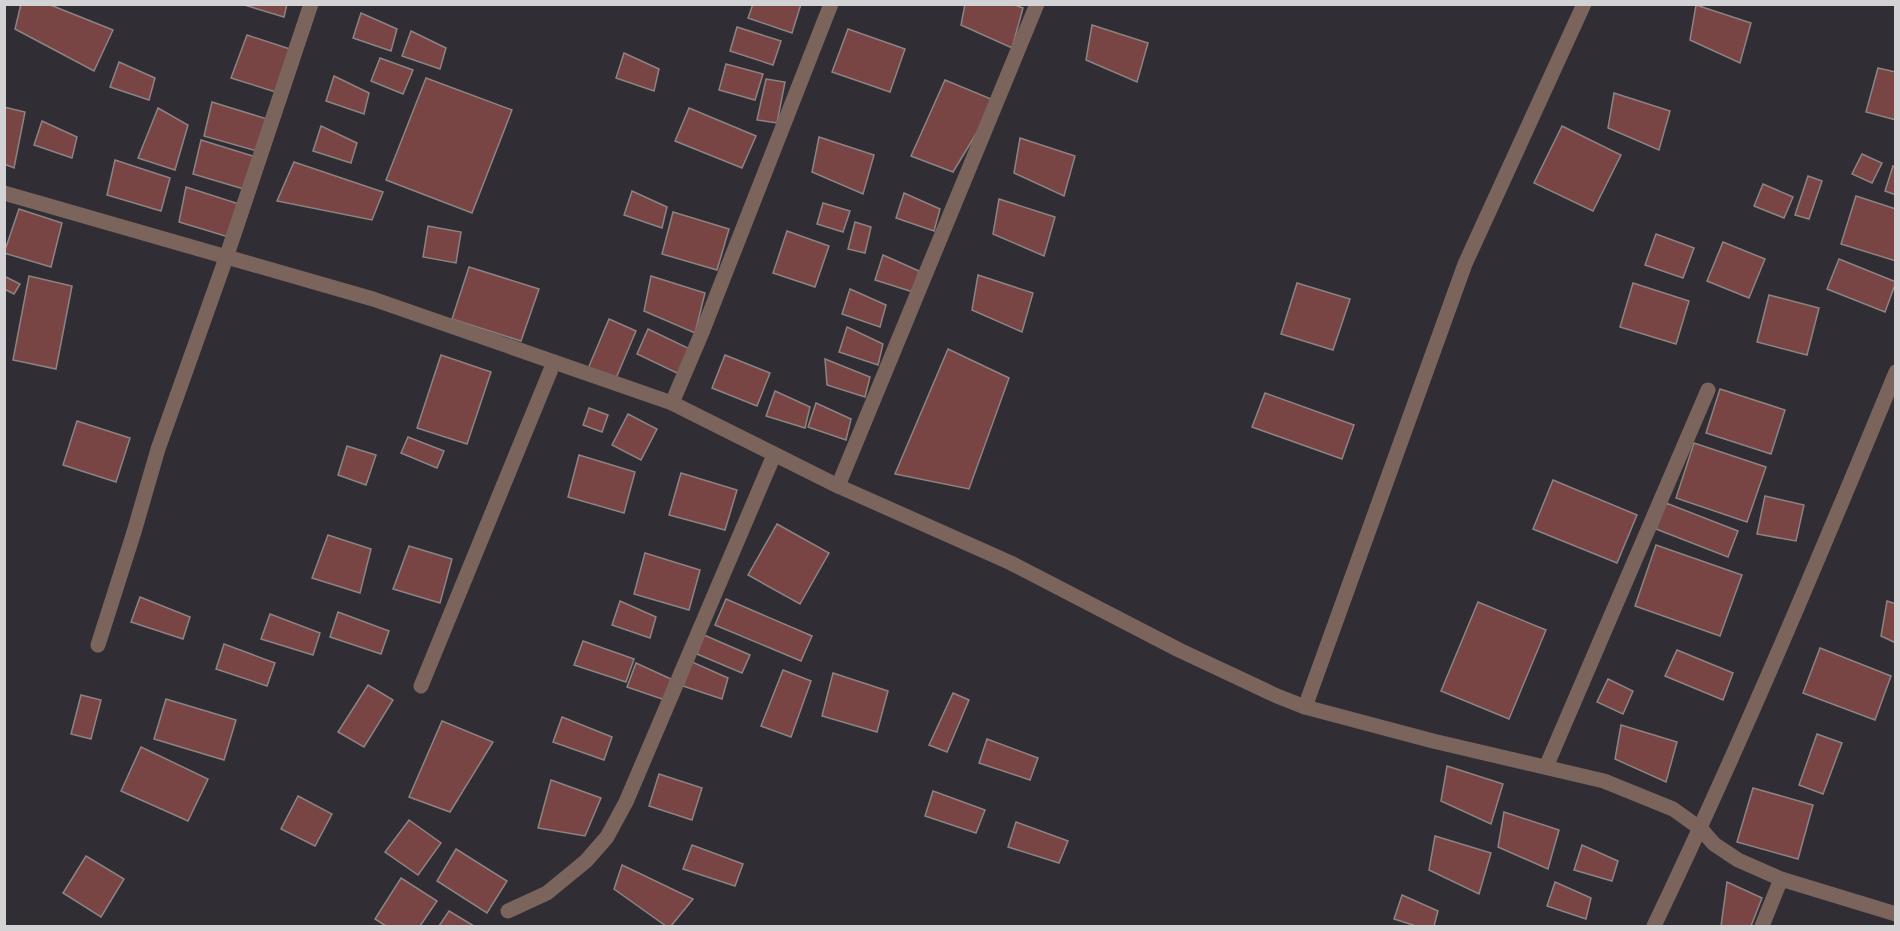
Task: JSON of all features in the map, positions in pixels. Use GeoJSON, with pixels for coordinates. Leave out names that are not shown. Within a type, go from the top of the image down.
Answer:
{"type":"FeatureCollection","features":[{"type":"Feature","properties":{"kind":"street"},"geometry":{"type":"LineString","coordinates":[[98,645],[158,448],[226,258],[311,4]]}},
{"type":"Feature","properties":{"kind":"street"},"geometry":{"type":"LineString","coordinates":[[672,403],[831,4]]}},
{"type":"Feature","properties":{"kind":"street"},"geometry":{"type":"LineString","coordinates":[[838,486],[1037,4]]}},
{"type":"Feature","properties":{"kind":"street"},"geometry":{"type":"LineString","coordinates":[[1305,707],[1465,264],[1584,4]]}},
{"type":"Feature","properties":{"kind":"street"},"geometry":{"type":"LineString","coordinates":[[4,193],[373,299],[672,403],[838,486],[1011,564],[1179,650],[1277,696],[1305,707],[1433,741],[1604,781],[1673,809],[1701,829],[1714,844],[1738,860],[1780,879],[1896,914]]}},
{"type":"Feature","properties":{"kind":"street"},"geometry":{"type":"LineString","coordinates":[[421,686],[554,362]]}},
{"type":"Feature","properties":{"kind":"street"},"geometry":{"type":"LineString","coordinates":[[1654,927],[1701,829],[1812,575],[1896,372]]}},
{"type":"Feature","properties":{"kind":"street"},"geometry":{"type":"LineString","coordinates":[[1546,767],[1708,390]]}},
{"type":"Feature","properties":{"kind":"street"},"geometry":{"type":"LineString","coordinates":[[508,911],[547,893],[586,861],[607,837],[626,802],[774,455]]}},
{"type":"Feature","properties":{"kind":"street"},"geometry":{"type":"LineString","coordinates":[[1762,927],[1780,879]]}},
{"type":"Feature","properties":{"kind":"building"},"geometry":{"type":"Polygon","coordinates":[[[21,4],[48,4],[113,30],[94,71],[15,29],[21,4]]]}},
{"type":"Feature","properties":{"kind":"building"},"geometry":{"type":"Polygon","coordinates":[[[241,4],[287,4],[284,17],[241,4]]]}},
{"type":"Feature","properties":{"kind":"building"},"geometry":{"type":"Polygon","coordinates":[[[753,4],[801,4],[792,33],[748,18],[753,4]]]}},
{"type":"Feature","properties":{"kind":"building"},"geometry":{"type":"Polygon","coordinates":[[[965,4],[1012,4],[1023,8],[1012,48],[961,25],[965,4]]]}},
{"type":"Feature","properties":{"kind":"building"},"geometry":{"type":"Polygon","coordinates":[[[1696,5],[1751,23],[1740,63],[1690,40],[1696,5]]]}},
{"type":"Feature","properties":{"kind":"building"},"geometry":{"type":"Polygon","coordinates":[[[361,13],[397,29],[391,51],[353,38],[361,13]]]}},
{"type":"Feature","properties":{"kind":"building"},"geometry":{"type":"Polygon","coordinates":[[[1092,25],[1148,43],[1137,82],[1086,60],[1092,25]]]}},
{"type":"Feature","properties":{"kind":"building"},"geometry":{"type":"Polygon","coordinates":[[[737,27],[781,41],[773,65],[730,51],[737,27]]]}},
{"type":"Feature","properties":{"kind":"building"},"geometry":{"type":"Polygon","coordinates":[[[848,29],[905,49],[890,92],[832,72],[848,29]]]}},
{"type":"Feature","properties":{"kind":"building"},"geometry":{"type":"Polygon","coordinates":[[[411,31],[446,48],[440,69],[402,56],[411,31]]]}},
{"type":"Feature","properties":{"kind":"building"},"geometry":{"type":"Polygon","coordinates":[[[247,35],[290,49],[279,93],[231,78],[247,35]]]}},
{"type":"Feature","properties":{"kind":"building"},"geometry":{"type":"Polygon","coordinates":[[[624,53],[659,69],[654,91],[616,78],[624,53]]]}},
{"type":"Feature","properties":{"kind":"building"},"geometry":{"type":"Polygon","coordinates":[[[380,58],[413,70],[403,94],[371,81],[380,58]]]}},
{"type":"Feature","properties":{"kind":"building"},"geometry":{"type":"Polygon","coordinates":[[[119,62],[155,78],[149,100],[110,87],[119,62]]]}},
{"type":"Feature","properties":{"kind":"building"},"geometry":{"type":"Polygon","coordinates":[[[726,64],[763,74],[755,100],[719,90],[726,64]]]}},
{"type":"Feature","properties":{"kind":"building"},"geometry":{"type":"Polygon","coordinates":[[[1878,68],[1896,72],[1896,120],[1866,112],[1878,68]]]}},
{"type":"Feature","properties":{"kind":"building"},"geometry":{"type":"Polygon","coordinates":[[[334,76],[369,93],[364,114],[326,101],[334,76]]]}},
{"type":"Feature","properties":{"kind":"building"},"geometry":{"type":"Polygon","coordinates":[[[426,78],[512,110],[472,213],[386,180],[426,78]]]}},
{"type":"Feature","properties":{"kind":"building"},"geometry":{"type":"Polygon","coordinates":[[[766,79],[785,82],[777,123],[757,120],[766,79]]]}},
{"type":"Feature","properties":{"kind":"building"},"geometry":{"type":"Polygon","coordinates":[[[945,80],[996,101],[953,172],[911,156],[945,80]]]}},
{"type":"Feature","properties":{"kind":"building"},"geometry":{"type":"Polygon","coordinates":[[[1614,93],[1670,111],[1659,150],[1608,128],[1614,93]]]}},
{"type":"Feature","properties":{"kind":"building"},"geometry":{"type":"Polygon","coordinates":[[[212,102],[267,119],[257,151],[204,136],[212,102]]]}},
{"type":"Feature","properties":{"kind":"building"},"geometry":{"type":"Polygon","coordinates":[[[4,107],[25,112],[14,168],[4,164],[4,107]]]}},
{"type":"Feature","properties":{"kind":"building"},"geometry":{"type":"Polygon","coordinates":[[[158,108],[188,125],[175,170],[138,158],[158,108]]]}},
{"type":"Feature","properties":{"kind":"building"},"geometry":{"type":"Polygon","coordinates":[[[689,108],[756,136],[742,168],[675,141],[689,108]]]}},
{"type":"Feature","properties":{"kind":"building"},"geometry":{"type":"Polygon","coordinates":[[[42,121],[77,137],[72,158],[34,145],[42,121]]]}},
{"type":"Feature","properties":{"kind":"building"},"geometry":{"type":"Polygon","coordinates":[[[321,126],[357,143],[351,163],[313,151],[321,126]]]}},
{"type":"Feature","properties":{"kind":"building"},"geometry":{"type":"Polygon","coordinates":[[[1562,126],[1621,155],[1593,211],[1534,183],[1562,126]]]}},
{"type":"Feature","properties":{"kind":"building"},"geometry":{"type":"Polygon","coordinates":[[[819,137],[874,155],[863,194],[812,172],[819,137]]]}},
{"type":"Feature","properties":{"kind":"building"},"geometry":{"type":"Polygon","coordinates":[[[1020,138],[1075,156],[1064,196],[1014,173],[1020,138]]]}},
{"type":"Feature","properties":{"kind":"building"},"geometry":{"type":"Polygon","coordinates":[[[201,140],[256,157],[247,190],[193,174],[201,140]]]}},
{"type":"Feature","properties":{"kind":"building"},"geometry":{"type":"Polygon","coordinates":[[[1862,154],[1882,163],[1872,183],[1852,174],[1862,154]]]}},
{"type":"Feature","properties":{"kind":"building"},"geometry":{"type":"Polygon","coordinates":[[[115,160],[170,178],[161,211],[107,195],[115,160]]]}},
{"type":"Feature","properties":{"kind":"building"},"geometry":{"type":"Polygon","coordinates":[[[294,162],[383,192],[372,220],[277,201],[294,162]]]}},
{"type":"Feature","properties":{"kind":"building"},"geometry":{"type":"Polygon","coordinates":[[[1893,166],[1896,167],[1896,195],[1885,191],[1893,166]]]}},
{"type":"Feature","properties":{"kind":"building"},"geometry":{"type":"Polygon","coordinates":[[[1808,176],[1822,181],[1809,219],[1795,215],[1808,176]]]}},
{"type":"Feature","properties":{"kind":"building"},"geometry":{"type":"Polygon","coordinates":[[[1763,184],[1793,197],[1784,218],[1754,206],[1763,184]]]}},
{"type":"Feature","properties":{"kind":"building"},"geometry":{"type":"Polygon","coordinates":[[[186,187],[242,205],[232,238],[179,222],[186,187]]]}},
{"type":"Feature","properties":{"kind":"building"},"geometry":{"type":"Polygon","coordinates":[[[632,191],[667,207],[662,228],[624,215],[632,191]]]}},
{"type":"Feature","properties":{"kind":"building"},"geometry":{"type":"Polygon","coordinates":[[[904,193],[940,209],[934,231],[896,218],[904,193]]]}},
{"type":"Feature","properties":{"kind":"building"},"geometry":{"type":"Polygon","coordinates":[[[1856,196],[1896,209],[1896,261],[1841,244],[1856,196]]]}},
{"type":"Feature","properties":{"kind":"building"},"geometry":{"type":"Polygon","coordinates":[[[999,199],[1055,217],[1044,256],[993,234],[999,199]]]}},
{"type":"Feature","properties":{"kind":"building"},"geometry":{"type":"Polygon","coordinates":[[[823,203],[850,211],[843,232],[817,224],[823,203]]]}},
{"type":"Feature","properties":{"kind":"building"},"geometry":{"type":"Polygon","coordinates":[[[19,209],[62,223],[51,267],[4,253],[19,209]]]}},
{"type":"Feature","properties":{"kind":"building"},"geometry":{"type":"Polygon","coordinates":[[[673,212],[729,229],[717,270],[662,254],[673,212]]]}},
{"type":"Feature","properties":{"kind":"building"},"geometry":{"type":"Polygon","coordinates":[[[855,222],[871,227],[865,253],[848,249],[855,222]]]}},
{"type":"Feature","properties":{"kind":"building"},"geometry":{"type":"Polygon","coordinates":[[[428,226],[461,232],[456,263],[423,257],[428,226]]]}},
{"type":"Feature","properties":{"kind":"building"},"geometry":{"type":"Polygon","coordinates":[[[787,231],[829,246],[815,287],[773,273],[787,231]]]}},
{"type":"Feature","properties":{"kind":"building"},"geometry":{"type":"Polygon","coordinates":[[[1656,234],[1694,248],[1683,278],[1645,265],[1656,234]]]}},
{"type":"Feature","properties":{"kind":"building"},"geometry":{"type":"Polygon","coordinates":[[[1723,242],[1765,259],[1749,298],[1707,281],[1723,242]]]}},
{"type":"Feature","properties":{"kind":"building"},"geometry":{"type":"Polygon","coordinates":[[[883,255],[919,271],[913,292],[875,280],[883,255]]]}},
{"type":"Feature","properties":{"kind":"building"},"geometry":{"type":"Polygon","coordinates":[[[1839,259],[1896,282],[1885,312],[1827,289],[1839,259]]]}},
{"type":"Feature","properties":{"kind":"building"},"geometry":{"type":"Polygon","coordinates":[[[469,267],[539,289],[521,341],[452,319],[469,267]]]}},
{"type":"Feature","properties":{"kind":"building"},"geometry":{"type":"Polygon","coordinates":[[[978,275],[1033,293],[1022,332],[972,310],[978,275]]]}},
{"type":"Feature","properties":{"kind":"building"},"geometry":{"type":"Polygon","coordinates":[[[4,276],[20,284],[14,294],[4,289],[4,276]]]}},
{"type":"Feature","properties":{"kind":"building"},"geometry":{"type":"Polygon","coordinates":[[[29,276],[72,286],[56,369],[13,360],[29,276]]]}},
{"type":"Feature","properties":{"kind":"building"},"geometry":{"type":"Polygon","coordinates":[[[651,276],[705,293],[695,333],[644,311],[651,276]]]}},
{"type":"Feature","properties":{"kind":"building"},"geometry":{"type":"Polygon","coordinates":[[[1297,283],[1350,299],[1333,350],[1281,334],[1297,283]]]}},
{"type":"Feature","properties":{"kind":"building"},"geometry":{"type":"Polygon","coordinates":[[[1633,283],[1689,301],[1676,344],[1620,327],[1633,283]]]}},
{"type":"Feature","properties":{"kind":"building"},"geometry":{"type":"Polygon","coordinates":[[[850,289],[886,305],[880,327],[842,314],[850,289]]]}},
{"type":"Feature","properties":{"kind":"building"},"geometry":{"type":"Polygon","coordinates":[[[1769,295],[1819,308],[1807,355],[1757,342],[1769,295]]]}},
{"type":"Feature","properties":{"kind":"building"},"geometry":{"type":"Polygon","coordinates":[[[609,319],[636,331],[614,383],[587,371],[609,319]]]}},
{"type":"Feature","properties":{"kind":"building"},"geometry":{"type":"Polygon","coordinates":[[[847,327],[883,344],[878,365],[839,352],[847,327]]]}},
{"type":"Feature","properties":{"kind":"building"},"geometry":{"type":"Polygon","coordinates":[[[648,329],[690,349],[679,374],[637,354],[648,329]]]}},
{"type":"Feature","properties":{"kind":"building"},"geometry":{"type":"Polygon","coordinates":[[[948,349],[1009,378],[969,489],[895,474],[948,349]]]}},
{"type":"Feature","properties":{"kind":"building"},"geometry":{"type":"Polygon","coordinates":[[[441,355],[491,372],[467,444],[417,428],[441,355]]]}},
{"type":"Feature","properties":{"kind":"building"},"geometry":{"type":"Polygon","coordinates":[[[725,355],[770,373],[757,406],[712,388],[725,355]]]}},
{"type":"Feature","properties":{"kind":"building"},"geometry":{"type":"Polygon","coordinates":[[[825,359],[870,377],[865,397],[827,385],[825,359]]]}},
{"type":"Feature","properties":{"kind":"building"},"geometry":{"type":"Polygon","coordinates":[[[1720,389],[1785,410],[1771,454],[1706,433],[1720,389]]]}},
{"type":"Feature","properties":{"kind":"building"},"geometry":{"type":"Polygon","coordinates":[[[775,391],[810,407],[805,428],[766,416],[775,391]]]}},
{"type":"Feature","properties":{"kind":"building"},"geometry":{"type":"Polygon","coordinates":[[[1265,393],[1354,425],[1342,459],[1252,427],[1265,393]]]}},
{"type":"Feature","properties":{"kind":"building"},"geometry":{"type":"Polygon","coordinates":[[[816,403],[851,419],[846,440],[808,427],[816,403]]]}},
{"type":"Feature","properties":{"kind":"building"},"geometry":{"type":"Polygon","coordinates":[[[589,408],[608,415],[602,432],[583,425],[589,408]]]}},
{"type":"Feature","properties":{"kind":"building"},"geometry":{"type":"Polygon","coordinates":[[[628,414],[657,429],[641,460],[612,445],[628,414]]]}},
{"type":"Feature","properties":{"kind":"building"},"geometry":{"type":"Polygon","coordinates":[[[77,421],[130,438],[116,482],[63,465],[77,421]]]}},
{"type":"Feature","properties":{"kind":"building"},"geometry":{"type":"Polygon","coordinates":[[[408,437],[444,451],[437,468],[401,453],[408,437]]]}},
{"type":"Feature","properties":{"kind":"building"},"geometry":{"type":"Polygon","coordinates":[[[1694,443],[1766,467],[1747,522],[1676,498],[1694,443]]]}},
{"type":"Feature","properties":{"kind":"building"},"geometry":{"type":"Polygon","coordinates":[[[347,446],[376,455],[366,485],[338,475],[347,446]]]}},
{"type":"Feature","properties":{"kind":"building"},"geometry":{"type":"Polygon","coordinates":[[[579,455],[635,472],[624,513],[568,497],[579,455]]]}},
{"type":"Feature","properties":{"kind":"building"},"geometry":{"type":"Polygon","coordinates":[[[681,473],[737,490],[725,530],[669,515],[681,473]]]}},
{"type":"Feature","properties":{"kind":"building"},"geometry":{"type":"Polygon","coordinates":[[[1553,480],[1637,515],[1617,563],[1533,529],[1553,480]]]}},
{"type":"Feature","properties":{"kind":"building"},"geometry":{"type":"Polygon","coordinates":[[[1765,496],[1804,505],[1796,541],[1757,534],[1765,496]]]}},
{"type":"Feature","properties":{"kind":"building"},"geometry":{"type":"Polygon","coordinates":[[[1666,503],[1738,531],[1728,557],[1656,529],[1666,503]]]}},
{"type":"Feature","properties":{"kind":"building"},"geometry":{"type":"Polygon","coordinates":[[[777,524],[829,553],[800,604],[748,575],[777,524]]]}},
{"type":"Feature","properties":{"kind":"building"},"geometry":{"type":"Polygon","coordinates":[[[328,535],[371,549],[360,593],[312,578],[328,535]]]}},
{"type":"Feature","properties":{"kind":"building"},"geometry":{"type":"Polygon","coordinates":[[[1656,545],[1742,575],[1720,636],[1635,606],[1656,545]]]}},
{"type":"Feature","properties":{"kind":"building"},"geometry":{"type":"Polygon","coordinates":[[[409,546],[452,559],[440,603],[393,589],[409,546]]]}},
{"type":"Feature","properties":{"kind":"building"},"geometry":{"type":"Polygon","coordinates":[[[645,553],[700,570],[689,610],[634,594],[645,553]]]}},
{"type":"Feature","properties":{"kind":"building"},"geometry":{"type":"Polygon","coordinates":[[[140,597],[190,617],[183,639],[131,622],[140,597]]]}},
{"type":"Feature","properties":{"kind":"building"},"geometry":{"type":"Polygon","coordinates":[[[726,599],[812,636],[801,661],[715,625],[726,599]]]}},
{"type":"Feature","properties":{"kind":"building"},"geometry":{"type":"Polygon","coordinates":[[[620,601],[656,617],[650,638],[612,625],[620,601]]]}},
{"type":"Feature","properties":{"kind":"building"},"geometry":{"type":"Polygon","coordinates":[[[1887,601],[1896,604],[1896,643],[1881,636],[1887,601]]]}},
{"type":"Feature","properties":{"kind":"building"},"geometry":{"type":"Polygon","coordinates":[[[1478,602],[1546,630],[1509,719],[1441,691],[1478,602]]]}},
{"type":"Feature","properties":{"kind":"building"},"geometry":{"type":"Polygon","coordinates":[[[338,612],[389,631],[381,654],[330,637],[338,612]]]}},
{"type":"Feature","properties":{"kind":"building"},"geometry":{"type":"Polygon","coordinates":[[[270,614],[320,633],[313,655],[261,639],[270,614]]]}},
{"type":"Feature","properties":{"kind":"building"},"geometry":{"type":"Polygon","coordinates":[[[704,635],[750,655],[742,673],[697,654],[704,635]]]}},
{"type":"Feature","properties":{"kind":"building"},"geometry":{"type":"Polygon","coordinates":[[[583,641],[634,659],[626,682],[574,665],[583,641]]]}},
{"type":"Feature","properties":{"kind":"building"},"geometry":{"type":"Polygon","coordinates":[[[224,644],[275,663],[267,686],[216,669],[224,644]]]}},
{"type":"Feature","properties":{"kind":"building"},"geometry":{"type":"Polygon","coordinates":[[[1820,648],[1891,676],[1875,720],[1803,693],[1820,648]]]}},
{"type":"Feature","properties":{"kind":"building"},"geometry":{"type":"Polygon","coordinates":[[[1677,650],[1733,673],[1723,700],[1665,676],[1677,650]]]}},
{"type":"Feature","properties":{"kind":"building"},"geometry":{"type":"Polygon","coordinates":[[[692,662],[728,678],[722,699],[683,686],[692,662]]]}},
{"type":"Feature","properties":{"kind":"building"},"geometry":{"type":"Polygon","coordinates":[[[636,663],[671,679],[665,700],[627,687],[636,663]]]}},
{"type":"Feature","properties":{"kind":"building"},"geometry":{"type":"Polygon","coordinates":[[[783,670],[811,681],[791,737],[761,726],[783,670]]]}},
{"type":"Feature","properties":{"kind":"building"},"geometry":{"type":"Polygon","coordinates":[[[833,673],[888,691],[877,732],[822,716],[833,673]]]}},
{"type":"Feature","properties":{"kind":"building"},"geometry":{"type":"Polygon","coordinates":[[[1608,679],[1633,691],[1623,714],[1597,702],[1608,679]]]}},
{"type":"Feature","properties":{"kind":"building"},"geometry":{"type":"Polygon","coordinates":[[[368,685],[393,700],[364,747],[338,732],[368,685]]]}},
{"type":"Feature","properties":{"kind":"building"},"geometry":{"type":"Polygon","coordinates":[[[953,693],[969,700],[947,752],[929,745],[953,693]]]}},
{"type":"Feature","properties":{"kind":"building"},"geometry":{"type":"Polygon","coordinates":[[[81,695],[101,700],[91,739],[71,734],[81,695]]]}},
{"type":"Feature","properties":{"kind":"building"},"geometry":{"type":"Polygon","coordinates":[[[166,699],[236,720],[224,760],[154,739],[166,699]]]}},
{"type":"Feature","properties":{"kind":"building"},"geometry":{"type":"Polygon","coordinates":[[[562,717],[612,737],[604,760],[553,742],[562,717]]]}},
{"type":"Feature","properties":{"kind":"building"},"geometry":{"type":"Polygon","coordinates":[[[442,721],[493,742],[450,812],[409,797],[442,721]]]}},
{"type":"Feature","properties":{"kind":"building"},"geometry":{"type":"Polygon","coordinates":[[[1621,725],[1677,742],[1666,782],[1615,759],[1621,725]]]}},
{"type":"Feature","properties":{"kind":"building"},"geometry":{"type":"Polygon","coordinates":[[[1817,734],[1842,743],[1823,794],[1799,785],[1817,734]]]}},
{"type":"Feature","properties":{"kind":"building"},"geometry":{"type":"Polygon","coordinates":[[[987,739],[1038,758],[1030,780],[979,763],[987,739]]]}},
{"type":"Feature","properties":{"kind":"building"},"geometry":{"type":"Polygon","coordinates":[[[141,747],[208,779],[188,821],[121,791],[141,747]]]}},
{"type":"Feature","properties":{"kind":"building"},"geometry":{"type":"Polygon","coordinates":[[[1447,766],[1503,784],[1491,824],[1441,801],[1447,766]]]}},
{"type":"Feature","properties":{"kind":"building"},"geometry":{"type":"Polygon","coordinates":[[[659,774],[702,788],[692,820],[649,806],[659,774]]]}},
{"type":"Feature","properties":{"kind":"building"},"geometry":{"type":"Polygon","coordinates":[[[551,780],[601,798],[585,836],[538,828],[551,780]]]}},
{"type":"Feature","properties":{"kind":"building"},"geometry":{"type":"Polygon","coordinates":[[[1753,788],[1813,805],[1798,859],[1737,842],[1753,788]]]}},
{"type":"Feature","properties":{"kind":"building"},"geometry":{"type":"Polygon","coordinates":[[[933,791],[985,810],[976,833],[925,816],[933,791]]]}},
{"type":"Feature","properties":{"kind":"building"},"geometry":{"type":"Polygon","coordinates":[[[298,796],[332,814],[315,846],[281,829],[298,796]]]}},
{"type":"Feature","properties":{"kind":"building"},"geometry":{"type":"Polygon","coordinates":[[[1504,812],[1559,830],[1548,869],[1498,847],[1504,812]]]}},
{"type":"Feature","properties":{"kind":"building"},"geometry":{"type":"Polygon","coordinates":[[[409,820],[441,843],[418,875],[385,852],[409,820]]]}},
{"type":"Feature","properties":{"kind":"building"},"geometry":{"type":"Polygon","coordinates":[[[1016,822],[1068,841],[1059,863],[1008,847],[1016,822]]]}},
{"type":"Feature","properties":{"kind":"building"},"geometry":{"type":"Polygon","coordinates":[[[1435,836],[1491,853],[1479,894],[1429,870],[1435,836]]]}},
{"type":"Feature","properties":{"kind":"building"},"geometry":{"type":"Polygon","coordinates":[[[692,845],[743,864],[735,886],[683,869],[692,845]]]}},
{"type":"Feature","properties":{"kind":"building"},"geometry":{"type":"Polygon","coordinates":[[[1582,845],[1618,861],[1612,881],[1574,870],[1582,845]]]}},
{"type":"Feature","properties":{"kind":"building"},"geometry":{"type":"Polygon","coordinates":[[[456,849],[507,881],[487,913],[437,881],[456,849]]]}},
{"type":"Feature","properties":{"kind":"building"},"geometry":{"type":"Polygon","coordinates":[[[86,856],[124,879],[101,917],[63,893],[86,856]]]}},
{"type":"Feature","properties":{"kind":"building"},"geometry":{"type":"Polygon","coordinates":[[[622,865],[693,899],[671,926],[666,926],[614,889],[622,865]]]}},
{"type":"Feature","properties":{"kind":"building"},"geometry":{"type":"Polygon","coordinates":[[[401,878],[437,901],[420,926],[386,926],[375,919],[401,878]]]}},
{"type":"Feature","properties":{"kind":"building"},"geometry":{"type":"Polygon","coordinates":[[[1555,882],[1591,898],[1586,919],[1547,906],[1555,882]]]}},
{"type":"Feature","properties":{"kind":"building"},"geometry":{"type":"Polygon","coordinates":[[[1727,882],[1762,898],[1751,926],[1721,926],[1727,882]]]}},
{"type":"Feature","properties":{"kind":"building"},"geometry":{"type":"Polygon","coordinates":[[[1402,895],[1438,911],[1434,926],[1416,926],[1394,919],[1402,895]]]}},
{"type":"Feature","properties":{"kind":"building"},"geometry":{"type":"Polygon","coordinates":[[[449,911],[474,926],[439,926],[449,911]]]}}]}
